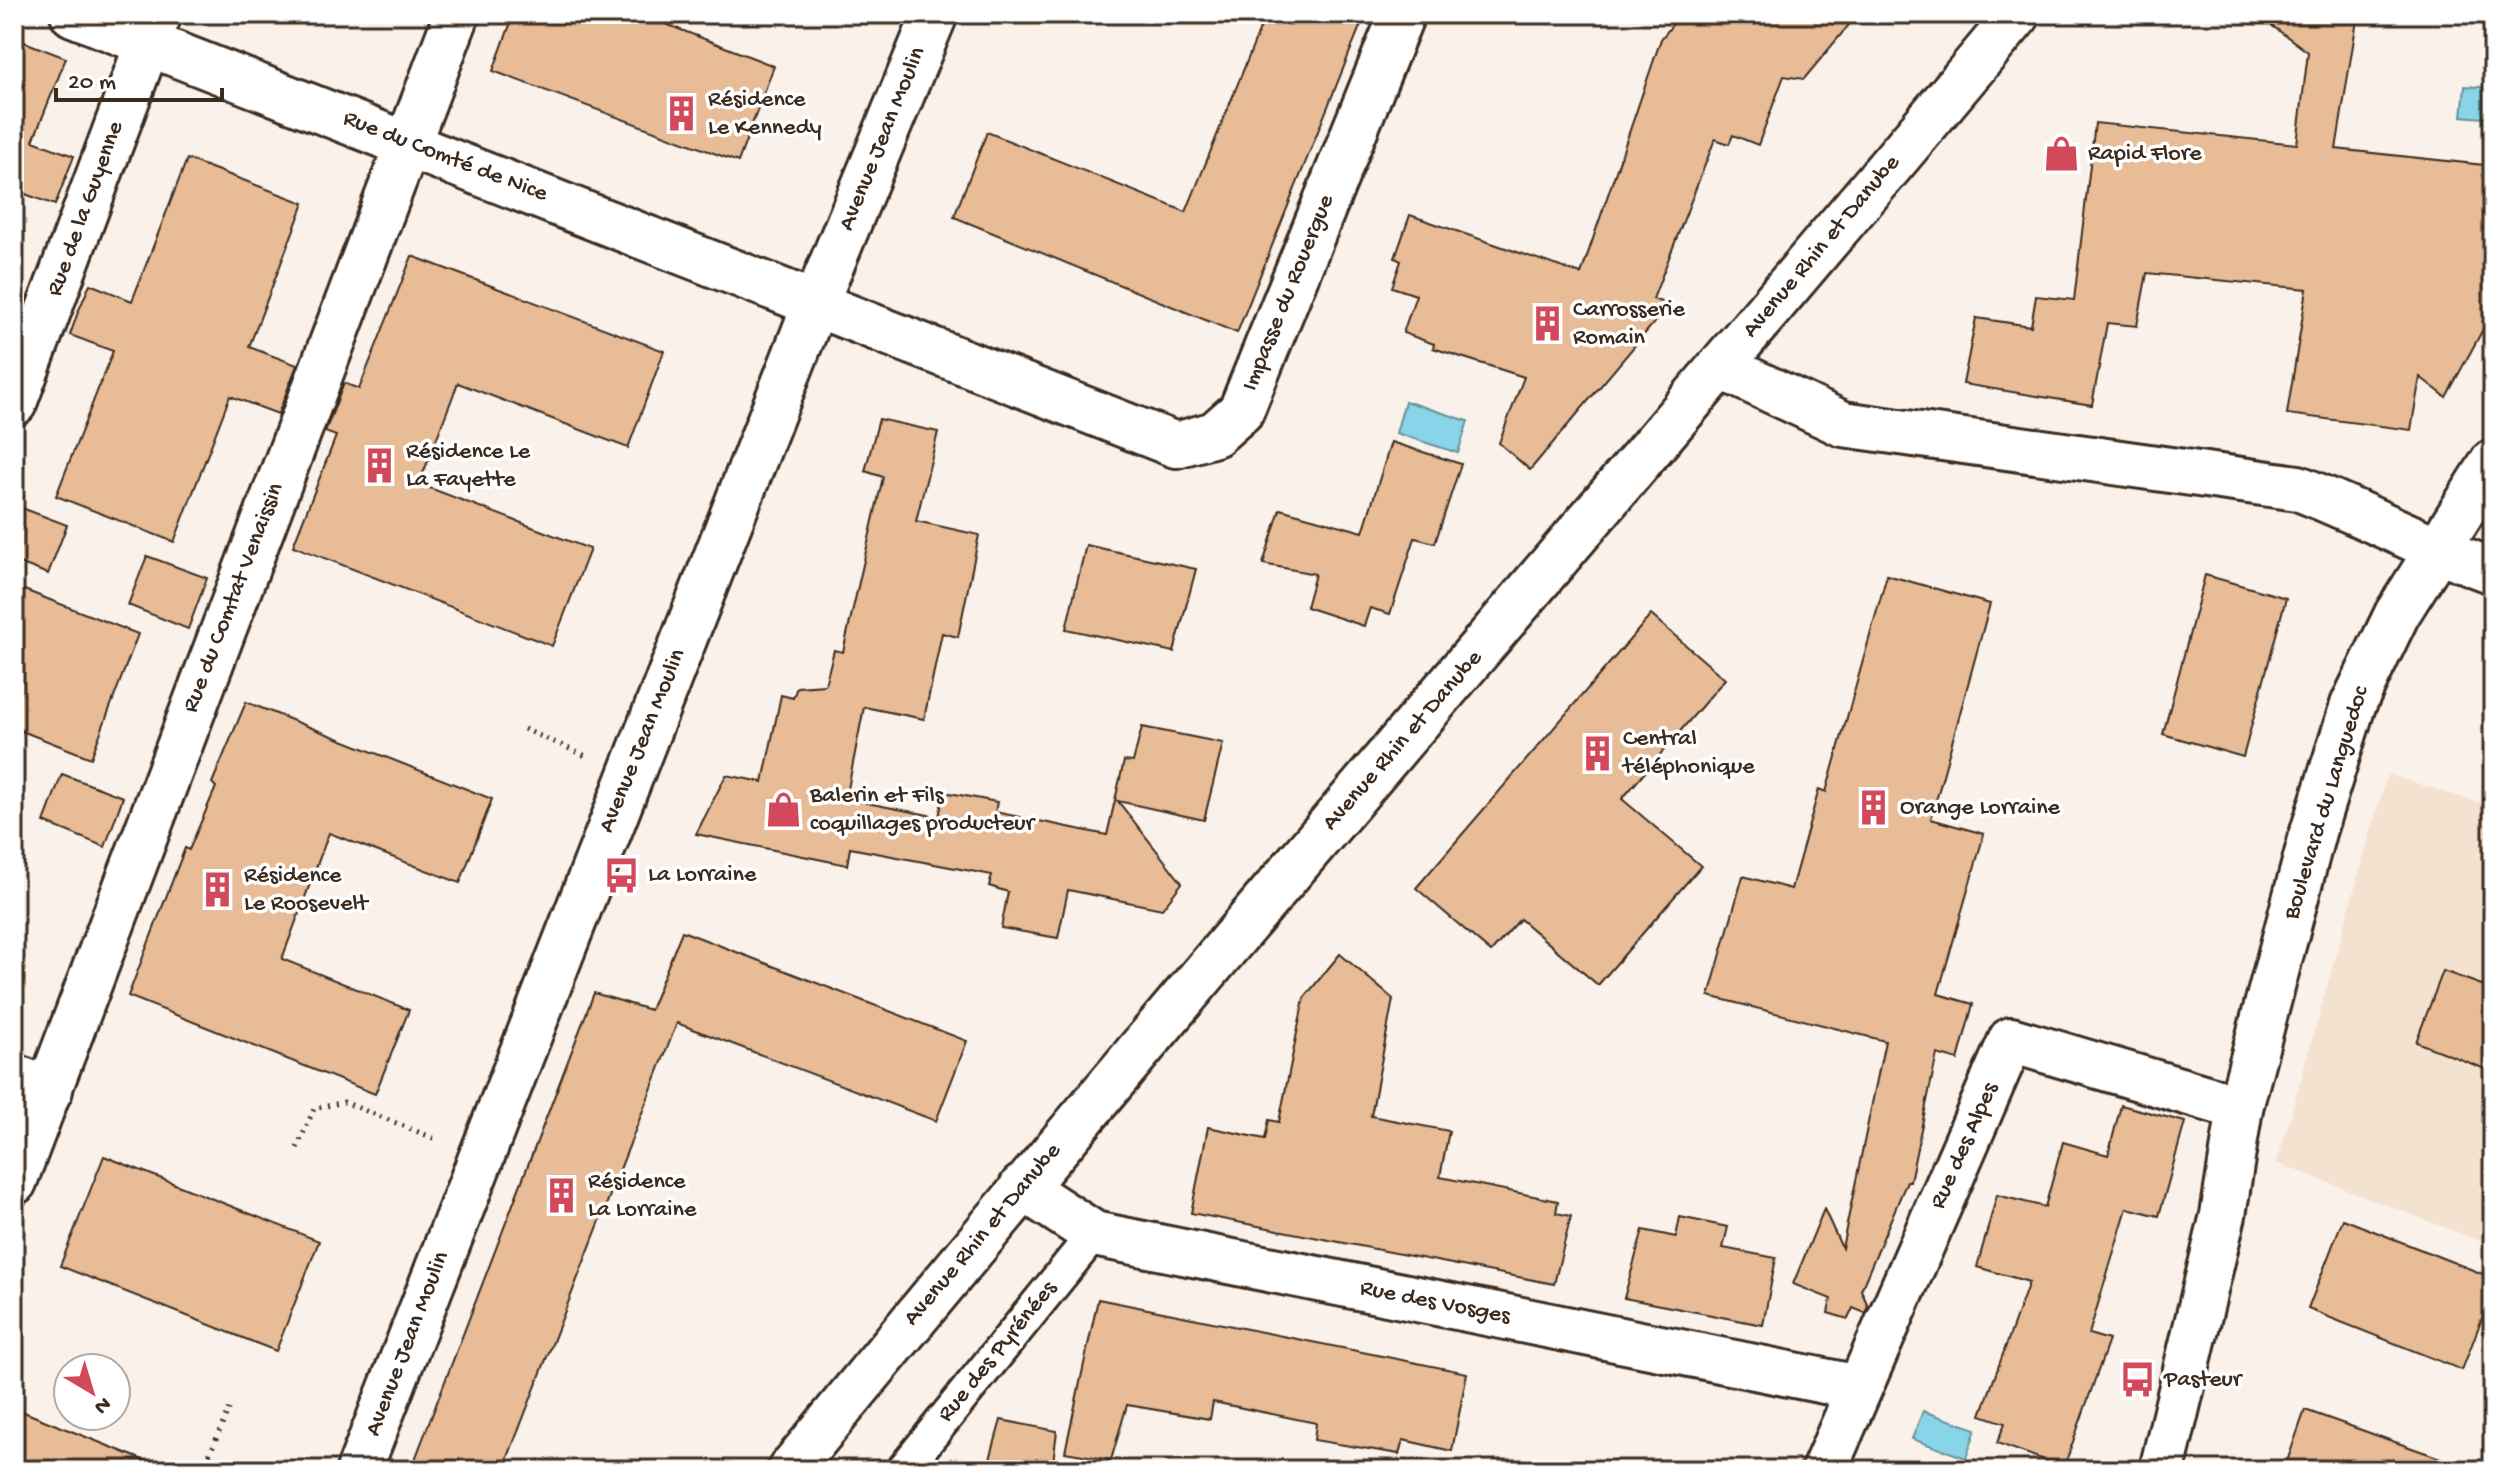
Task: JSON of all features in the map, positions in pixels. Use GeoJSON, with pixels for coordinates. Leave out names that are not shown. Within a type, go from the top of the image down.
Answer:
{"type":"FeatureCollection","features":[{"type":"Feature","properties":{"kind":"street","name":"Rue du Comté de Nice"},"geometry":{"type":"LineString","coordinates":[[73,14],[153,28],[407,143],[816,302]]}},
{"type":"Feature","properties":{"kind":"street","name":"Rue du Comtat Venaissin"},"geometry":{"type":"LineString","coordinates":[[14,1182],[32,1084],[457,14]]}},
{"type":"Feature","properties":{"kind":"street","name":"Avenue Jean Moulin"},"geometry":{"type":"LineString","coordinates":[[359,1470],[816,302],[935,14]]}},
{"type":"Feature","properties":{"kind":"street","name":"Impasse du Rouergue"},"geometry":{"type":"LineString","coordinates":[[816,302],[1176,445],[1215,434],[1241,411],[1402,14]]}},
{"type":"Feature","properties":{"kind":"street","name":"Avenue Rhin et Danube"},"geometry":{"type":"LineString","coordinates":[[790,1470],[1022,1187],[1722,367],[2018,14]]}},
{"type":"Feature","properties":{"kind":"street","name":"Rue de la Guyenne"},"geometry":{"type":"LineString","coordinates":[[14,403],[153,28]]}},
{"type":"Feature","properties":{"kind":"street"},"geometry":{"type":"LineString","coordinates":[[1722,367],[1843,424],[2298,488],[2349,508],[2438,553],[2493,571]]}},
{"type":"Feature","properties":{"kind":"street","name":"Boulevard du Languedoc"},"geometry":{"type":"LineString","coordinates":[[2162,1470],[2223,1215],[2240,1108],[2313,832],[2353,705],[2397,614],[2493,462]]}},
{"type":"Feature","properties":{"kind":"street","name":"Rue des Alpes"},"geometry":{"type":"LineString","coordinates":[[1824,1470],[2011,1040],[2240,1108]]}},
{"type":"Feature","properties":{"kind":"street","name":"Rue des Vosges"},"geometry":{"type":"LineString","coordinates":[[1022,1187],[1094,1234],[1859,1388]]}},
{"type":"Feature","properties":{"kind":"lane","name":"Rue des Pyrénées"},"geometry":{"type":"LineString","coordinates":[[903,1470],[1094,1234]]}},
{"type":"Feature","properties":{"kind":"path"},"geometry":{"type":"LineString","coordinates":[[524,729],[630,775]]}},
{"type":"Feature","properties":{"kind":"path"},"geometry":{"type":"LineString","coordinates":[[297,1148],[314,1109],[344,1102],[481,1157]]}},
{"type":"Feature","properties":{"kind":"path"},"geometry":{"type":"LineString","coordinates":[[214,1470],[204,1467],[230,1407]]}},
{"type":"Feature","properties":{"kind":"shaded area"},"geometry":{"type":"Polygon","coordinates":[[[2387,774],[2493,807],[2493,1246],[2277,1163],[2387,774]]]}},
{"type":"Feature","properties":{"kind":"water"},"geometry":{"type":"Polygon","coordinates":[[[2465,86],[2493,88],[2493,119],[2462,116],[2465,86]]]}},
{"type":"Feature","properties":{"kind":"water"},"geometry":{"type":"Polygon","coordinates":[[[1405,401],[1468,421],[1458,453],[1396,433],[1405,401]]]}},
{"type":"Feature","properties":{"kind":"water"},"geometry":{"type":"Polygon","coordinates":[[[1923,1411],[1976,1429],[1966,1458],[1912,1439],[1923,1411]]]}},
{"type":"Feature","properties":{"kind":"building","name":"Résidence Le Kennedy"},"geometry":{"type":"Polygon","coordinates":[[[514,14],[640,14],[774,66],[738,162],[493,71],[514,14]]]}},
{"type":"Feature","properties":{"kind":"building"},"geometry":{"type":"Polygon","coordinates":[[[1266,14],[1365,14],[1237,333],[954,217],[987,132],[1186,212],[1266,14]]]}},
{"type":"Feature","properties":{"kind":"building"},"geometry":{"type":"Polygon","coordinates":[[[1681,14],[1858,14],[1804,79],[1784,76],[1758,145],[1733,135],[1729,144],[1715,139],[1653,299],[1669,305],[1530,470],[1499,443],[1524,377],[1433,348],[1434,344],[1403,333],[1416,295],[1392,287],[1401,261],[1395,258],[1410,215],[1581,274],[1661,39],[1681,14]]]}},
{"type":"Feature","properties":{"kind":"building"},"geometry":{"type":"Polygon","coordinates":[[[2256,14],[2358,14],[2336,149],[2493,166],[2493,311],[2446,397],[2420,377],[2411,430],[2287,414],[2307,289],[2147,273],[2137,326],[2107,323],[2092,405],[1963,384],[1976,318],[2031,326],[2036,296],[2074,300],[2095,123],[2297,144],[2308,52],[2256,14]]]}},
{"type":"Feature","properties":{"kind":"building"},"geometry":{"type":"Polygon","coordinates":[[[14,38],[66,58],[33,141],[74,156],[55,205],[14,190],[14,38]]]}},
{"type":"Feature","properties":{"kind":"building"},"geometry":{"type":"Polygon","coordinates":[[[187,159],[304,203],[249,347],[297,365],[278,414],[230,396],[174,542],[56,496],[113,351],[70,335],[78,312],[90,284],[132,301],[187,159]]]}},
{"type":"Feature","properties":{"kind":"building","name":"Résidence Le La Fayette"},"geometry":{"type":"Polygon","coordinates":[[[412,256],[664,351],[628,448],[458,383],[419,484],[590,549],[552,646],[293,546],[336,436],[325,432],[344,383],[359,389],[412,256]]]}},
{"type":"Feature","properties":{"kind":"building"},"geometry":{"type":"Polygon","coordinates":[[[879,419],[938,432],[916,521],[979,535],[958,637],[942,633],[924,719],[864,707],[846,799],[939,817],[944,792],[997,802],[995,812],[1107,835],[1124,761],[1133,762],[1142,727],[1223,743],[1204,820],[1118,801],[1182,883],[1162,909],[1068,890],[1058,938],[1001,928],[1008,892],[989,886],[992,875],[850,848],[847,865],[696,834],[726,775],[763,782],[781,695],[793,698],[797,687],[825,685],[834,650],[843,652],[883,477],[865,471],[879,419]]]}},
{"type":"Feature","properties":{"kind":"building"},"geometry":{"type":"Polygon","coordinates":[[[1391,442],[1461,464],[1435,543],[1415,538],[1390,614],[1370,608],[1364,626],[1306,607],[1315,574],[1263,564],[1280,509],[1363,532],[1391,442]]]}},
{"type":"Feature","properties":{"kind":"building"},"geometry":{"type":"Polygon","coordinates":[[[14,505],[67,525],[48,574],[14,561],[14,505]]]}},
{"type":"Feature","properties":{"kind":"building"},"geometry":{"type":"Polygon","coordinates":[[[1086,545],[1196,569],[1174,652],[1066,629],[1086,545]]]}},
{"type":"Feature","properties":{"kind":"building"},"geometry":{"type":"Polygon","coordinates":[[[147,556],[207,578],[188,629],[128,605],[147,556]]]}},
{"type":"Feature","properties":{"kind":"building","name":"Orange Lorraine"},"geometry":{"type":"Polygon","coordinates":[[[1887,575],[1990,604],[1931,819],[1984,834],[1938,994],[1973,1004],[1958,1060],[1937,1054],[1910,1181],[1907,1181],[1861,1290],[1868,1306],[1865,1313],[1853,1308],[1848,1319],[1828,1313],[1831,1299],[1793,1284],[1824,1209],[1842,1248],[1885,1041],[1709,996],[1743,876],[1791,889],[1819,789],[1826,792],[1887,575]]]}},
{"type":"Feature","properties":{"kind":"building"},"geometry":{"type":"Polygon","coordinates":[[[2205,575],[2286,598],[2243,757],[2163,734],[2205,575]]]}},
{"type":"Feature","properties":{"kind":"building"},"geometry":{"type":"Polygon","coordinates":[[[14,586],[138,634],[91,758],[14,728],[14,586]]]}},
{"type":"Feature","properties":{"kind":"building","name":"Central téléphonique"},"geometry":{"type":"Polygon","coordinates":[[[1651,615],[1725,679],[1622,799],[1701,866],[1598,985],[1520,919],[1491,952],[1416,888],[1651,615]]]}},
{"type":"Feature","properties":{"kind":"building","name":"Résidence Le Roosevelt"},"geometry":{"type":"Polygon","coordinates":[[[246,702],[492,799],[460,883],[329,833],[282,959],[409,1010],[375,1094],[128,996],[185,848],[189,850],[216,787],[212,783],[246,702]]]}},
{"type":"Feature","properties":{"kind":"building"},"geometry":{"type":"Polygon","coordinates":[[[62,774],[123,797],[105,847],[44,822],[62,774]]]}},
{"type":"Feature","properties":{"kind":"building","name":"Résidence La Lorraine"},"geometry":{"type":"Polygon","coordinates":[[[682,931],[967,1041],[936,1121],[677,1023],[503,1470],[411,1470],[594,993],[650,1010],[682,931]]]}},
{"type":"Feature","properties":{"kind":"building"},"geometry":{"type":"Polygon","coordinates":[[[1340,954],[1393,999],[1371,1116],[1449,1131],[1440,1177],[1558,1201],[1556,1213],[1571,1216],[1554,1284],[1191,1213],[1208,1127],[1265,1139],[1269,1120],[1279,1122],[1304,998],[1340,954]]]}},
{"type":"Feature","properties":{"kind":"building"},"geometry":{"type":"Polygon","coordinates":[[[2443,971],[2493,989],[2493,1072],[2416,1042],[2443,971]]]}},
{"type":"Feature","properties":{"kind":"building"},"geometry":{"type":"Polygon","coordinates":[[[2121,1105],[2185,1122],[2159,1216],[2127,1208],[2089,1334],[2109,1340],[2064,1467],[1997,1443],[2005,1423],[1981,1415],[2029,1282],[1977,1267],[1997,1195],[2045,1207],[2063,1142],[2108,1155],[2121,1105]]]}},
{"type":"Feature","properties":{"kind":"building"},"geometry":{"type":"Polygon","coordinates":[[[104,1156],[319,1241],[276,1351],[60,1266],[104,1156]]]}},
{"type":"Feature","properties":{"kind":"building"},"geometry":{"type":"Polygon","coordinates":[[[1680,1217],[1728,1227],[1723,1248],[1776,1258],[1763,1325],[1624,1298],[1643,1230],[1676,1237],[1680,1217]]]}},
{"type":"Feature","properties":{"kind":"building"},"geometry":{"type":"Polygon","coordinates":[[[2343,1219],[2493,1278],[2493,1290],[2462,1370],[2308,1309],[2343,1219]]]}},
{"type":"Feature","properties":{"kind":"building"},"geometry":{"type":"Polygon","coordinates":[[[1098,1299],[1467,1373],[1452,1451],[1403,1440],[1399,1454],[1314,1440],[1316,1423],[1213,1402],[1210,1419],[1127,1405],[1111,1460],[1065,1452],[1098,1299]]]}},
{"type":"Feature","properties":{"kind":"building"},"geometry":{"type":"Polygon","coordinates":[[[14,1408],[52,1423],[52,1432],[74,1432],[163,1468],[163,1470],[14,1470],[14,1408]]]}},
{"type":"Feature","properties":{"kind":"building"},"geometry":{"type":"Polygon","coordinates":[[[2305,1410],[2457,1464],[2456,1470],[2284,1470],[2305,1410]]]}},
{"type":"Feature","properties":{"kind":"building"},"geometry":{"type":"Polygon","coordinates":[[[1001,1420],[1057,1431],[1052,1470],[987,1470],[1001,1420]]]}},
{"type":"Feature","properties":{"kind":"place","name":"Résidence Le Kennedy"},"geometry":{"type":"Point","coordinates":[682,114]}},
{"type":"Feature","properties":{"kind":"place","name":"Rapid Flore"},"geometry":{"type":"Point","coordinates":[2062,154]}},
{"type":"Feature","properties":{"kind":"place","name":"Carrosserie Romain"},"geometry":{"type":"Point","coordinates":[1547,324]}},
{"type":"Feature","properties":{"kind":"place","name":"Résidence Le La Fayette"},"geometry":{"type":"Point","coordinates":[380,466]}},
{"type":"Feature","properties":{"kind":"place","name":"Central téléphonique"},"geometry":{"type":"Point","coordinates":[1597,753]}},
{"type":"Feature","properties":{"kind":"place","name":"Orange Lorraine"},"geometry":{"type":"Point","coordinates":[1874,808]}},
{"type":"Feature","properties":{"kind":"place","name":"Balerin et Fils coquillages producteur"},"geometry":{"type":"Point","coordinates":[784,810]}},
{"type":"Feature","properties":{"kind":"place","name":"La Lorraine"},"geometry":{"type":"Point","coordinates":[622,875]}},
{"type":"Feature","properties":{"kind":"place","name":"Résidence Le Roosevelt"},"geometry":{"type":"Point","coordinates":[218,890]}},
{"type":"Feature","properties":{"kind":"place","name":"Résidence La Lorraine"},"geometry":{"type":"Point","coordinates":[562,1196]}},
{"type":"Feature","properties":{"kind":"place","name":"Pasteur"},"geometry":{"type":"Point","coordinates":[2138,1380]}}]}
